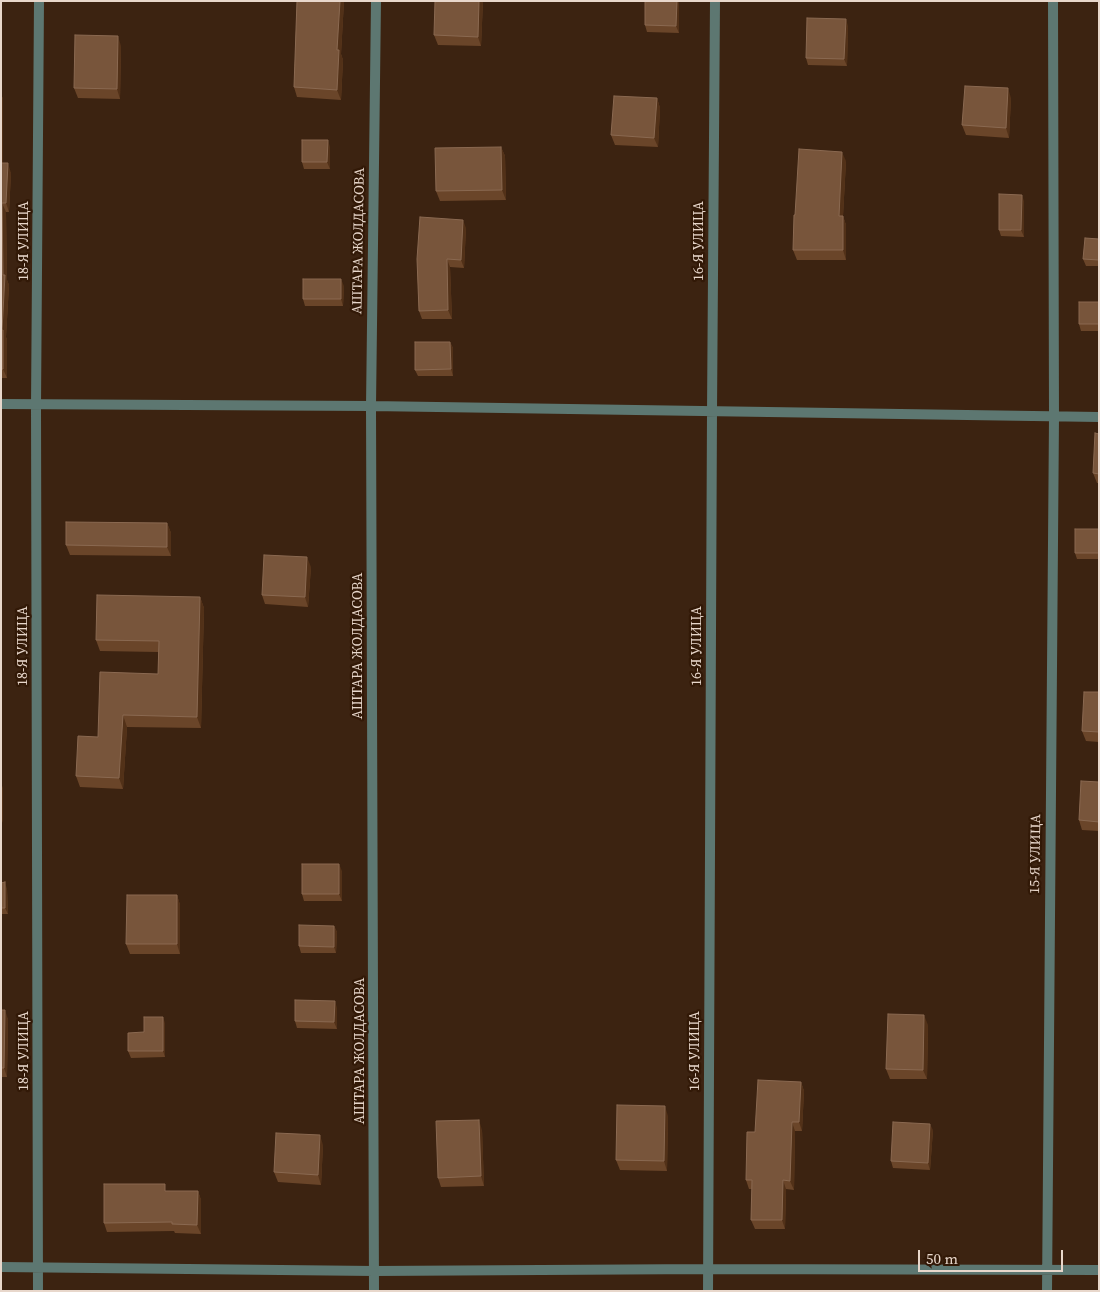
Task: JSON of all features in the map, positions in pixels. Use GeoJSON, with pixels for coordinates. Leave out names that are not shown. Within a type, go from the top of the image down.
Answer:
{"type":"FeatureCollection","features":[{"type":"Feature","properties":{"kind":"street","name":"18-Я УЛИЦА"},"geometry":{"type":"LineString","coordinates":[[38,1291],[36,405],[39,1]]}},
{"type":"Feature","properties":{"kind":"street","name":"АШТАРА ЖОЛДАСОВА"},"geometry":{"type":"LineString","coordinates":[[374,1291],[371,406],[376,1]]}},
{"type":"Feature","properties":{"kind":"street","name":"16-Я УЛИЦА"},"geometry":{"type":"LineString","coordinates":[[708,1291],[715,1]]}},
{"type":"Feature","properties":{"kind":"street","name":"15-Я УЛИЦА"},"geometry":{"type":"LineString","coordinates":[[1047,1291],[1054,417],[1053,1]]}},
{"type":"Feature","properties":{"kind":"street"},"geometry":{"type":"LineString","coordinates":[[1,404],[371,406],[1099,417]]}},
{"type":"Feature","properties":{"kind":"street"},"geometry":{"type":"LineString","coordinates":[[1,1267],[374,1271],[708,1269],[1099,1270]]}},
{"type":"Feature","properties":{"kind":"building"},"geometry":{"type":"Polygon","coordinates":[[[297,1],[340,1],[337,90],[294,87],[297,1]]]}},
{"type":"Feature","properties":{"kind":"building"},"geometry":{"type":"Polygon","coordinates":[[[435,1],[479,1],[478,37],[434,35],[435,1]]]}},
{"type":"Feature","properties":{"kind":"building"},"geometry":{"type":"Polygon","coordinates":[[[645,1],[677,1],[676,26],[645,25],[645,1]]]}},
{"type":"Feature","properties":{"kind":"building"},"geometry":{"type":"Polygon","coordinates":[[[807,18],[846,19],[844,59],[806,58],[807,18]]]}},
{"type":"Feature","properties":{"kind":"building"},"geometry":{"type":"Polygon","coordinates":[[[75,35],[118,36],[117,89],[74,88],[75,35]]]}},
{"type":"Feature","properties":{"kind":"building"},"geometry":{"type":"Polygon","coordinates":[[[965,86],[1008,88],[1006,128],[962,125],[965,86]]]}},
{"type":"Feature","properties":{"kind":"building"},"geometry":{"type":"Polygon","coordinates":[[[614,96],[657,98],[654,138],[611,135],[614,96]]]}},
{"type":"Feature","properties":{"kind":"building"},"geometry":{"type":"Polygon","coordinates":[[[302,140],[328,140],[327,162],[302,162],[302,140]]]}},
{"type":"Feature","properties":{"kind":"building"},"geometry":{"type":"Polygon","coordinates":[[[501,147],[502,190],[436,191],[435,148],[501,147]]]}},
{"type":"Feature","properties":{"kind":"building"},"geometry":{"type":"Polygon","coordinates":[[[799,149],[842,152],[839,216],[843,216],[843,250],[793,250],[799,149]]]}},
{"type":"Feature","properties":{"kind":"building"},"geometry":{"type":"Polygon","coordinates":[[[1,163],[8,163],[6,203],[2,203],[3,275],[5,275],[2,330],[3,369],[1,369],[1,163]]]}},
{"type":"Feature","properties":{"kind":"building"},"geometry":{"type":"Polygon","coordinates":[[[999,194],[1022,195],[1021,230],[999,230],[999,194]]]}},
{"type":"Feature","properties":{"kind":"building"},"geometry":{"type":"Polygon","coordinates":[[[420,217],[463,220],[461,260],[447,259],[448,310],[419,311],[417,259],[420,217]]]}},
{"type":"Feature","properties":{"kind":"building"},"geometry":{"type":"Polygon","coordinates":[[[1085,238],[1099,239],[1099,260],[1083,259],[1085,238]]]}},
{"type":"Feature","properties":{"kind":"building"},"geometry":{"type":"Polygon","coordinates":[[[303,279],[341,279],[341,299],[303,299],[303,279]]]}},
{"type":"Feature","properties":{"kind":"building"},"geometry":{"type":"Polygon","coordinates":[[[1079,302],[1099,302],[1099,324],[1079,324],[1079,302]]]}},
{"type":"Feature","properties":{"kind":"building"},"geometry":{"type":"Polygon","coordinates":[[[415,342],[450,342],[451,369],[415,370],[415,342]]]}},
{"type":"Feature","properties":{"kind":"building"},"geometry":{"type":"Polygon","coordinates":[[[1095,433],[1099,434],[1099,474],[1093,473],[1095,433]]]}},
{"type":"Feature","properties":{"kind":"building"},"geometry":{"type":"Polygon","coordinates":[[[66,522],[167,523],[167,547],[66,545],[66,522]]]}},
{"type":"Feature","properties":{"kind":"building"},"geometry":{"type":"Polygon","coordinates":[[[1075,529],[1099,529],[1099,553],[1075,553],[1075,529]]]}},
{"type":"Feature","properties":{"kind":"building"},"geometry":{"type":"Polygon","coordinates":[[[264,555],[307,557],[305,597],[262,595],[264,555]]]}},
{"type":"Feature","properties":{"kind":"building"},"geometry":{"type":"Polygon","coordinates":[[[97,595],[200,597],[197,717],[123,715],[119,778],[76,776],[78,736],[98,737],[100,672],[158,674],[159,641],[96,640],[97,595]]]}},
{"type":"Feature","properties":{"kind":"building"},"geometry":{"type":"Polygon","coordinates":[[[1084,692],[1099,692],[1099,732],[1082,731],[1084,692]]]}},
{"type":"Feature","properties":{"kind":"building"},"geometry":{"type":"Polygon","coordinates":[[[1081,781],[1099,782],[1099,822],[1079,820],[1081,781]]]}},
{"type":"Feature","properties":{"kind":"building"},"geometry":{"type":"Polygon","coordinates":[[[302,864],[339,864],[339,894],[302,894],[302,864]]]}},
{"type":"Feature","properties":{"kind":"building"},"geometry":{"type":"Polygon","coordinates":[[[5,882],[5,908],[1,908],[1,883],[5,882]]]}},
{"type":"Feature","properties":{"kind":"building"},"geometry":{"type":"Polygon","coordinates":[[[127,895],[177,895],[177,944],[126,944],[127,895]]]}},
{"type":"Feature","properties":{"kind":"building"},"geometry":{"type":"Polygon","coordinates":[[[299,925],[334,926],[334,947],[299,946],[299,925]]]}},
{"type":"Feature","properties":{"kind":"building"},"geometry":{"type":"Polygon","coordinates":[[[295,1000],[335,1001],[334,1022],[295,1021],[295,1000]]]}},
{"type":"Feature","properties":{"kind":"building"},"geometry":{"type":"Polygon","coordinates":[[[1,1010],[5,1010],[4,1068],[1,1068],[1,1010]]]}},
{"type":"Feature","properties":{"kind":"building"},"geometry":{"type":"Polygon","coordinates":[[[888,1014],[924,1015],[923,1070],[886,1069],[888,1014]]]}},
{"type":"Feature","properties":{"kind":"building"},"geometry":{"type":"Polygon","coordinates":[[[144,1017],[163,1017],[163,1051],[128,1051],[128,1033],[144,1032],[144,1017]]]}},
{"type":"Feature","properties":{"kind":"building"},"geometry":{"type":"Polygon","coordinates":[[[758,1080],[801,1082],[799,1122],[792,1122],[790,1181],[783,1180],[782,1220],[751,1220],[752,1180],[746,1180],[747,1132],[755,1132],[758,1080]]]}},
{"type":"Feature","properties":{"kind":"building"},"geometry":{"type":"Polygon","coordinates":[[[617,1105],[665,1106],[664,1161],[616,1160],[617,1105]]]}},
{"type":"Feature","properties":{"kind":"building"},"geometry":{"type":"Polygon","coordinates":[[[479,1120],[481,1176],[438,1178],[436,1121],[479,1120]]]}},
{"type":"Feature","properties":{"kind":"building"},"geometry":{"type":"Polygon","coordinates":[[[893,1122],[930,1124],[928,1163],[891,1161],[893,1122]]]}},
{"type":"Feature","properties":{"kind":"building"},"geometry":{"type":"Polygon","coordinates":[[[276,1133],[320,1135],[318,1175],[274,1172],[276,1133]]]}},
{"type":"Feature","properties":{"kind":"building"},"geometry":{"type":"Polygon","coordinates":[[[104,1184],[165,1184],[165,1191],[198,1191],[197,1225],[172,1224],[172,1222],[104,1223],[104,1184]]]}}]}
